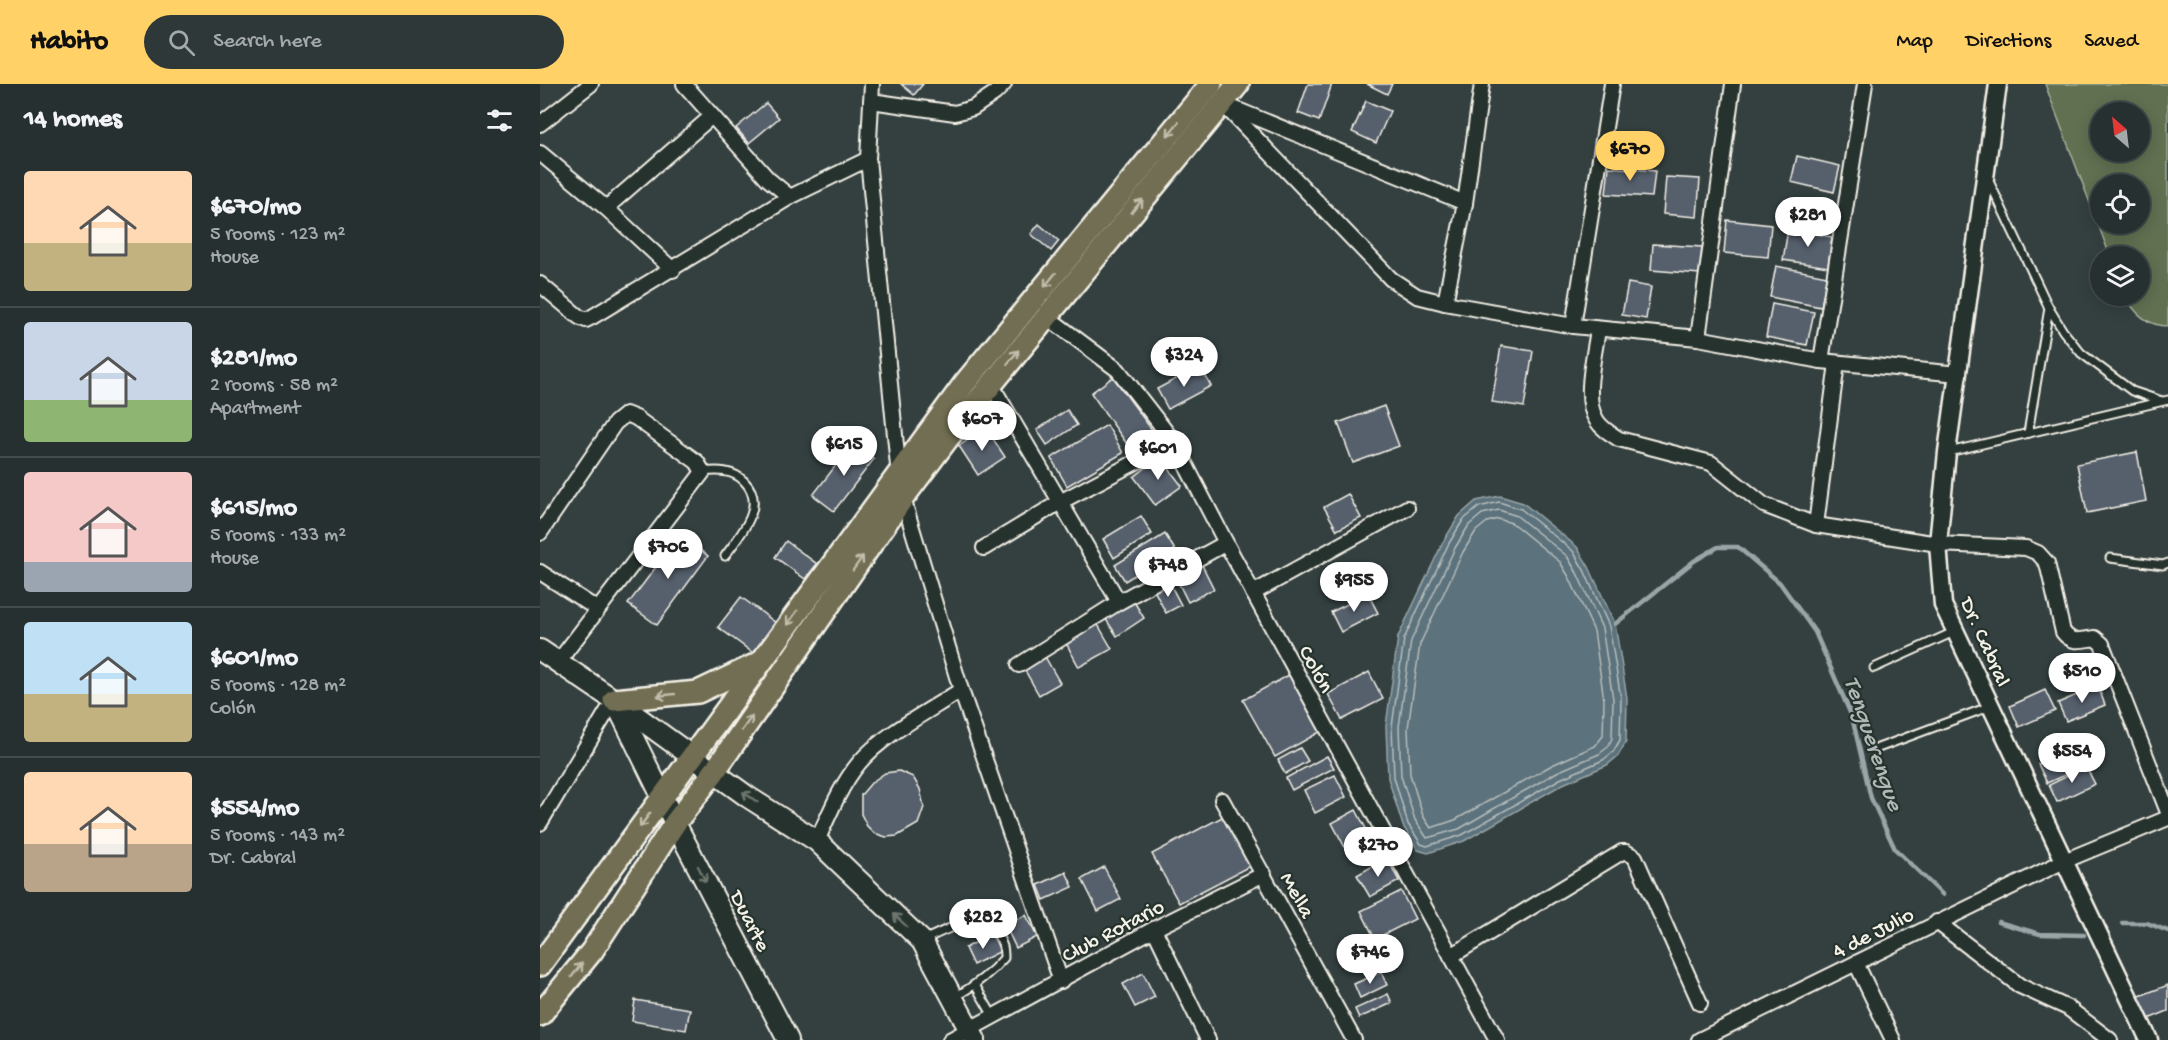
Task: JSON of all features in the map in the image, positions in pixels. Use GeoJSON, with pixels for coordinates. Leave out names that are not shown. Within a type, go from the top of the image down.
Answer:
{"type":"FeatureCollection","features":[{"type":"Feature","properties":{"kind":"main road"},"geometry":{"type":"LineString","coordinates":[[540,965],[965,382],[1211,84]]}},
{"type":"Feature","properties":{"kind":"main road"},"geometry":{"type":"LineString","coordinates":[[540,1015],[592,951],[675,823],[714,771],[903,498],[954,430],[1046,316],[1238,84]]}},
{"type":"Feature","properties":{"kind":"main road"},"geometry":{"type":"LineString","coordinates":[[540,650],[615,700],[748,796],[817,841],[922,941],[973,1035]]}},
{"type":"Feature","properties":{"kind":"main road"},"geometry":{"type":"LineString","coordinates":[[615,700],[698,692],[760,662]]}},
{"type":"Feature","properties":{"kind":"main road","name":"Duarte"},"geometry":{"type":"LineString","coordinates":[[615,700],[675,823],[788,1040]]}},
{"type":"Feature","properties":{"kind":"main road"},"geometry":{"type":"LineString","coordinates":[[587,900],[613,918]]}},
{"type":"Feature","properties":{"kind":"street"},"geometry":{"type":"LineString","coordinates":[[540,124],[591,84]]}},
{"type":"Feature","properties":{"kind":"street"},"geometry":{"type":"LineString","coordinates":[[684,84],[768,178],[790,198]]}},
{"type":"Feature","properties":{"kind":"street"},"geometry":{"type":"LineString","coordinates":[[872,84],[868,159],[898,471],[903,498],[961,690],[1060,981]]}},
{"type":"Feature","properties":{"kind":"street"},"geometry":{"type":"LineString","coordinates":[[871,101],[955,113],[973,108],[1004,84]]}},
{"type":"Feature","properties":{"kind":"street"},"geometry":{"type":"LineString","coordinates":[[1573,326],[1612,84]]}},
{"type":"Feature","properties":{"kind":"street"},"geometry":{"type":"LineString","coordinates":[[1698,338],[1733,84]]}},
{"type":"Feature","properties":{"kind":"street"},"geometry":{"type":"LineString","coordinates":[[1821,361],[1865,84]]}},
{"type":"Feature","properties":{"kind":"street","name":"Dr. Cabral"},"geometry":{"type":"LineString","coordinates":[[1998,84],[1947,452],[1938,544],[1943,605],[2149,1040]]}},
{"type":"Feature","properties":{"kind":"street"},"geometry":{"type":"LineString","coordinates":[[1445,303],[1465,203],[1480,85]]}},
{"type":"Feature","properties":{"kind":"street"},"geometry":{"type":"LineString","coordinates":[[1222,104],[1465,203]]}},
{"type":"Feature","properties":{"kind":"street"},"geometry":{"type":"LineString","coordinates":[[1222,104],[1391,279],[1417,296],[1573,326],[1698,338],[1837,363],[1959,374]]}},
{"type":"Feature","properties":{"kind":"street"},"geometry":{"type":"LineString","coordinates":[[606,208],[712,116]]}},
{"type":"Feature","properties":{"kind":"street"},"geometry":{"type":"LineString","coordinates":[[540,153],[606,208],[673,270]]}},
{"type":"Feature","properties":{"kind":"street"},"geometry":{"type":"LineString","coordinates":[[540,284],[586,320],[790,198],[868,159]]}},
{"type":"Feature","properties":{"kind":"street","name":"Colón"},"geometry":{"type":"LineString","coordinates":[[1046,316],[1119,370],[1174,442],[1253,593],[1497,1040]]}},
{"type":"Feature","properties":{"kind":"street"},"geometry":{"type":"LineString","coordinates":[[1598,329],[1589,399],[1597,422],[1606,431],[1619,438],[1712,463],[1764,505],[1816,525],[1938,544],[2026,548],[2038,553],[2047,563],[2063,632],[2073,641],[2095,638],[2102,644],[2168,812]]}},
{"type":"Feature","properties":{"kind":"street"},"geometry":{"type":"LineString","coordinates":[[1816,525],[1837,363]]}},
{"type":"Feature","properties":{"kind":"street"},"geometry":{"type":"LineString","coordinates":[[991,384],[1119,602]]}},
{"type":"Feature","properties":{"kind":"street"},"geometry":{"type":"LineString","coordinates":[[540,533],[615,423],[626,414],[636,418],[697,462],[704,472],[558,662]]}},
{"type":"Feature","properties":{"kind":"street"},"geometry":{"type":"LineString","coordinates":[[984,548],[1060,502],[1174,442]]}},
{"type":"Feature","properties":{"kind":"street"},"geometry":{"type":"LineString","coordinates":[[1253,593],[1407,508]]}},
{"type":"Feature","properties":{"kind":"street"},"geometry":{"type":"LineString","coordinates":[[1018,665],[1119,602],[1226,543]]}},
{"type":"Feature","properties":{"kind":"street"},"geometry":{"type":"LineString","coordinates":[[540,572],[597,609]]}},
{"type":"Feature","properties":{"kind":"street"},"geometry":{"type":"LineString","coordinates":[[817,841],[843,786],[859,762],[882,741],[961,690]]}},
{"type":"Feature","properties":{"kind":"street"},"geometry":{"type":"LineString","coordinates":[[540,823],[615,700]]}},
{"type":"Feature","properties":{"kind":"street","name":"Mella"},"geometry":{"type":"LineString","coordinates":[[1222,800],[1354,1040]]}},
{"type":"Feature","properties":{"kind":"street","name":"4 de Julio"},"geometry":{"type":"LineString","coordinates":[[1699,1040],[1717,1036],[1937,922],[2064,861],[2168,818]]}},
{"type":"Feature","properties":{"kind":"street"},"geometry":{"type":"LineString","coordinates":[[1451,956],[1622,852],[1626,852],[1635,857],[1700,1003]]}},
{"type":"Feature","properties":{"kind":"street","name":"Club Rotario"},"geometry":{"type":"LineString","coordinates":[[950,1040],[973,1035],[993,1017],[1154,929],[1264,874]]}},
{"type":"Feature","properties":{"kind":"street"},"geometry":{"type":"LineString","coordinates":[[1937,922],[2020,986],[2068,1008],[2110,1040]]}},
{"type":"Feature","properties":{"kind":"street"},"geometry":{"type":"LineString","coordinates":[[1154,929],[1208,1040]]}},
{"type":"Feature","properties":{"kind":"street"},"geometry":{"type":"LineString","coordinates":[[1856,963],[1893,1040]]}},
{"type":"Feature","properties":{"kind":"lane"},"geometry":{"type":"LineString","coordinates":[[1986,174],[2049,308],[2063,331],[2081,353],[2132,391],[2165,401]]}},
{"type":"Feature","properties":{"kind":"lane"},"geometry":{"type":"LineString","coordinates":[[2028,433],[2049,308]]}},
{"type":"Feature","properties":{"kind":"lane"},"geometry":{"type":"LineString","coordinates":[[1947,452],[2165,401]]}},
{"type":"Feature","properties":{"kind":"lane"},"geometry":{"type":"LineString","coordinates":[[704,472],[719,470],[739,476],[749,487],[755,503],[748,523],[725,556]]}},
{"type":"Feature","properties":{"kind":"lane"},"geometry":{"type":"LineString","coordinates":[[2110,558],[2163,565],[2168,563]]}},
{"type":"Feature","properties":{"kind":"lane"},"geometry":{"type":"LineString","coordinates":[[1874,668],[1956,631]]}},
{"type":"Feature","properties":{"kind":"lane"},"geometry":{"type":"LineString","coordinates":[[1878,748],[1991,706]]}},
{"type":"Feature","properties":{"kind":"lane"},"geometry":{"type":"LineString","coordinates":[[922,941],[953,926],[974,922],[994,929],[1004,946],[1004,958],[975,985],[953,998]]}},
{"type":"Feature","properties":{"kind":"lane"},"geometry":{"type":"LineString","coordinates":[[975,985],[993,1017]]}},
{"type":"Feature","properties":{"kind":"green space"},"geometry":{"type":"Polygon","coordinates":[[[2045,84],[2168,84],[2168,326],[2148,321],[2132,306],[2150,306],[2150,246],[2106,246],[2102,234],[2150,234],[2150,174],[2090,174],[2090,203],[2045,84]]]}},
{"type":"Feature","properties":{"kind":"water"},"geometry":{"type":"Polygon","coordinates":[[[1500,496],[1523,503],[1577,547],[1589,567],[1615,624],[1627,698],[1626,742],[1618,756],[1607,765],[1563,784],[1464,841],[1428,853],[1418,850],[1403,826],[1388,778],[1386,726],[1398,637],[1443,542],[1459,516],[1476,501],[1500,496]]]}},
{"type":"Feature","properties":{"kind":"building"},"geometry":{"type":"Polygon","coordinates":[[[901,84],[923,84],[914,95],[901,84]]]}},
{"type":"Feature","properties":{"kind":"building"},"geometry":{"type":"Polygon","coordinates":[[[1308,84],[1332,84],[1319,121],[1298,113],[1308,84]]]}},
{"type":"Feature","properties":{"kind":"building"},"geometry":{"type":"Polygon","coordinates":[[[1367,84],[1392,84],[1387,94],[1367,84]]]}},
{"type":"Feature","properties":{"kind":"building"},"geometry":{"type":"Polygon","coordinates":[[[1366,101],[1390,111],[1376,143],[1352,132],[1366,101]]]}},
{"type":"Feature","properties":{"kind":"building"},"geometry":{"type":"Polygon","coordinates":[[[766,103],[779,118],[749,143],[736,128],[766,103]]]}},
{"type":"Feature","properties":{"kind":"building"},"geometry":{"type":"Polygon","coordinates":[[[1797,156],[1840,166],[1834,192],[1791,182],[1797,156]]]}},
{"type":"Feature","properties":{"kind":"building"},"geometry":{"type":"Polygon","coordinates":[[[1609,167],[1655,171],[1652,197],[1606,194],[1609,167]]]}},
{"type":"Feature","properties":{"kind":"building"},"geometry":{"type":"Polygon","coordinates":[[[1666,177],[1700,179],[1697,217],[1663,214],[1666,177]]]}},
{"type":"Feature","properties":{"kind":"building"},"geometry":{"type":"Polygon","coordinates":[[[1727,220],[1771,225],[1768,257],[1724,253],[1727,220]]]}},
{"type":"Feature","properties":{"kind":"building"},"geometry":{"type":"Polygon","coordinates":[[[1039,224],[1059,241],[1051,251],[1031,234],[1039,224]]]}},
{"type":"Feature","properties":{"kind":"building"},"geometry":{"type":"Polygon","coordinates":[[[1788,229],[1832,237],[1828,267],[1783,260],[1788,229]]]}},
{"type":"Feature","properties":{"kind":"building"},"geometry":{"type":"Polygon","coordinates":[[[1653,244],[1702,247],[1700,274],[1651,270],[1653,244]]]}},
{"type":"Feature","properties":{"kind":"building"},"geometry":{"type":"Polygon","coordinates":[[[1776,266],[1827,276],[1821,307],[1770,297],[1776,266]]]}},
{"type":"Feature","properties":{"kind":"building"},"geometry":{"type":"Polygon","coordinates":[[[1628,283],[1651,287],[1646,319],[1622,315],[1628,283]]]}},
{"type":"Feature","properties":{"kind":"building"},"geometry":{"type":"Polygon","coordinates":[[[1772,304],[1814,312],[1807,345],[1766,337],[1772,304]]]}},
{"type":"Feature","properties":{"kind":"building"},"geometry":{"type":"Polygon","coordinates":[[[1501,346],[1533,351],[1524,407],[1492,402],[1501,346]]]}},
{"type":"Feature","properties":{"kind":"building"},"geometry":{"type":"Polygon","coordinates":[[[1200,366],[1211,386],[1168,409],[1157,389],[1200,366]]]}},
{"type":"Feature","properties":{"kind":"building"},"geometry":{"type":"Polygon","coordinates":[[[1113,377],[1152,430],[1129,447],[1091,393],[1113,377]]]}},
{"type":"Feature","properties":{"kind":"building"},"geometry":{"type":"Polygon","coordinates":[[[1384,406],[1399,446],[1353,463],[1338,423],[1384,406]]]}},
{"type":"Feature","properties":{"kind":"building"},"geometry":{"type":"Polygon","coordinates":[[[1067,410],[1077,425],[1047,445],[1037,430],[1067,410]]]}},
{"type":"Feature","properties":{"kind":"building"},"geometry":{"type":"Polygon","coordinates":[[[1107,425],[1123,453],[1067,486],[1051,458],[1107,425]]]}},
{"type":"Feature","properties":{"kind":"building"},"geometry":{"type":"Polygon","coordinates":[[[986,428],[1005,457],[978,475],[959,446],[986,428]]]}},
{"type":"Feature","properties":{"kind":"building"},"geometry":{"type":"Polygon","coordinates":[[[853,443],[874,459],[834,511],[813,495],[853,443]]]}},
{"type":"Feature","properties":{"kind":"building"},"geometry":{"type":"Polygon","coordinates":[[[2137,452],[2146,501],[2087,513],[2077,464],[2137,452]]]}},
{"type":"Feature","properties":{"kind":"building"},"geometry":{"type":"Polygon","coordinates":[[[1160,457],[1182,486],[1155,505],[1134,477],[1160,457]]]}},
{"type":"Feature","properties":{"kind":"building"},"geometry":{"type":"Polygon","coordinates":[[[1348,494],[1361,518],[1337,530],[1324,507],[1348,494]]]}},
{"type":"Feature","properties":{"kind":"building"},"geometry":{"type":"Polygon","coordinates":[[[1141,516],[1152,534],[1114,558],[1103,539],[1141,516]]]}},
{"type":"Feature","properties":{"kind":"building"},"geometry":{"type":"Polygon","coordinates":[[[1165,534],[1175,550],[1125,581],[1115,565],[1165,534]]]}},
{"type":"Feature","properties":{"kind":"building"},"geometry":{"type":"Polygon","coordinates":[[[680,535],[708,556],[657,625],[628,604],[680,535]]]}},
{"type":"Feature","properties":{"kind":"building"},"geometry":{"type":"Polygon","coordinates":[[[786,541],[817,564],[805,579],[775,557],[786,541]]]}},
{"type":"Feature","properties":{"kind":"building"},"geometry":{"type":"Polygon","coordinates":[[[1201,563],[1214,589],[1188,602],[1175,576],[1201,563]]]}},
{"type":"Feature","properties":{"kind":"building"},"geometry":{"type":"Polygon","coordinates":[[[1169,582],[1181,605],[1166,613],[1154,590],[1169,582]]]}},
{"type":"Feature","properties":{"kind":"building"},"geometry":{"type":"Polygon","coordinates":[[[1368,594],[1378,613],[1341,632],[1331,612],[1368,594]]]}},
{"type":"Feature","properties":{"kind":"building"},"geometry":{"type":"Polygon","coordinates":[[[741,597],[776,623],[753,653],[718,627],[741,597]]]}},
{"type":"Feature","properties":{"kind":"building"},"geometry":{"type":"Polygon","coordinates":[[[1133,600],[1144,618],[1117,636],[1105,618],[1133,600]]]}},
{"type":"Feature","properties":{"kind":"building"},"geometry":{"type":"Polygon","coordinates":[[[1097,623],[1112,649],[1079,667],[1065,641],[1097,623]]]}},
{"type":"Feature","properties":{"kind":"building"},"geometry":{"type":"Polygon","coordinates":[[[1044,655],[1060,683],[1039,695],[1023,667],[1044,655]]]}},
{"type":"Feature","properties":{"kind":"building"},"geometry":{"type":"Polygon","coordinates":[[[1369,672],[1383,699],[1342,720],[1328,694],[1369,672]]]}},
{"type":"Feature","properties":{"kind":"building"},"geometry":{"type":"Polygon","coordinates":[[[1289,675],[1320,732],[1275,757],[1243,700],[1289,675]]]}},
{"type":"Feature","properties":{"kind":"building"},"geometry":{"type":"Polygon","coordinates":[[[2098,686],[2105,705],[2066,721],[2058,703],[2098,686]]]}},
{"type":"Feature","properties":{"kind":"building"},"geometry":{"type":"Polygon","coordinates":[[[2045,690],[2055,711],[2019,727],[2010,706],[2045,690]]]}},
{"type":"Feature","properties":{"kind":"building"},"geometry":{"type":"Polygon","coordinates":[[[2073,747],[2082,767],[2047,783],[2038,764],[2073,747]]]}},
{"type":"Feature","properties":{"kind":"building"},"geometry":{"type":"Polygon","coordinates":[[[1300,748],[1308,761],[1285,774],[1278,760],[1300,748]]]}},
{"type":"Feature","properties":{"kind":"building"},"geometry":{"type":"Polygon","coordinates":[[[1327,756],[1334,768],[1292,790],[1286,778],[1327,756]]]}},
{"type":"Feature","properties":{"kind":"building"},"geometry":{"type":"Polygon","coordinates":[[[2086,767],[2095,784],[2057,802],[2049,785],[2086,767]]]}},
{"type":"Feature","properties":{"kind":"building"},"geometry":{"type":"Polygon","coordinates":[[[899,771],[913,777],[920,789],[924,807],[918,824],[897,836],[886,837],[874,833],[867,826],[861,814],[861,795],[872,782],[885,773],[899,771]]]}},
{"type":"Feature","properties":{"kind":"building"},"geometry":{"type":"Polygon","coordinates":[[[1335,775],[1346,797],[1315,813],[1304,790],[1335,775]]]}},
{"type":"Feature","properties":{"kind":"building"},"geometry":{"type":"Polygon","coordinates":[[[1356,810],[1372,840],[1348,853],[1332,823],[1356,810]]]}},
{"type":"Feature","properties":{"kind":"building"},"geometry":{"type":"Polygon","coordinates":[[[1224,816],[1250,866],[1179,903],[1152,854],[1224,816]]]}},
{"type":"Feature","properties":{"kind":"building"},"geometry":{"type":"Polygon","coordinates":[[[1387,858],[1399,881],[1370,897],[1357,875],[1387,858]]]}},
{"type":"Feature","properties":{"kind":"building"},"geometry":{"type":"Polygon","coordinates":[[[1104,867],[1121,899],[1098,911],[1082,879],[1104,867]]]}},
{"type":"Feature","properties":{"kind":"building"},"geometry":{"type":"Polygon","coordinates":[[[1066,872],[1073,887],[1044,900],[1038,885],[1066,872]]]}},
{"type":"Feature","properties":{"kind":"building"},"geometry":{"type":"Polygon","coordinates":[[[1401,891],[1415,919],[1375,939],[1361,911],[1401,891]]]}},
{"type":"Feature","properties":{"kind":"building"},"geometry":{"type":"Polygon","coordinates":[[[1026,915],[1037,937],[1016,948],[1005,925],[1026,915]]]}},
{"type":"Feature","properties":{"kind":"building"},"geometry":{"type":"Polygon","coordinates":[[[992,934],[1001,951],[973,965],[965,948],[992,934]]]}},
{"type":"Feature","properties":{"kind":"building"},"geometry":{"type":"Polygon","coordinates":[[[1381,972],[1387,985],[1360,998],[1354,984],[1381,972]]]}},
{"type":"Feature","properties":{"kind":"building"},"geometry":{"type":"Polygon","coordinates":[[[1143,973],[1155,997],[1135,1007],[1123,984],[1143,973]]]}},
{"type":"Feature","properties":{"kind":"building"},"geometry":{"type":"Polygon","coordinates":[[[2168,985],[2168,1011],[2146,1020],[2137,997],[2168,985]]]}},
{"type":"Feature","properties":{"kind":"building"},"geometry":{"type":"Polygon","coordinates":[[[1388,994],[1392,1003],[1359,1018],[1355,1009],[1388,994]]]}},
{"type":"Feature","properties":{"kind":"building"},"geometry":{"type":"Polygon","coordinates":[[[635,1000],[690,1009],[686,1030],[632,1021],[635,1000]]]}},
{"type":"Feature","properties":{"kind":"waterway","name":"Tenguerengue"},"geometry":{"type":"LineString","coordinates":[[1615,624],[1694,561],[1718,547],[1738,547],[1780,583],[1815,632],[1852,717],[1871,798],[1895,849],[1943,895]]}},
{"type":"Feature","properties":{"kind":"waterway","name":"Tenguerengue"},"geometry":{"type":"LineString","coordinates":[[1998,922],[2040,934],[2084,935]]}},
{"type":"Feature","properties":{"kind":"waterway","name":"Tenguerengue"},"geometry":{"type":"LineString","coordinates":[[2122,923],[2147,923],[2168,931]]}}]}
